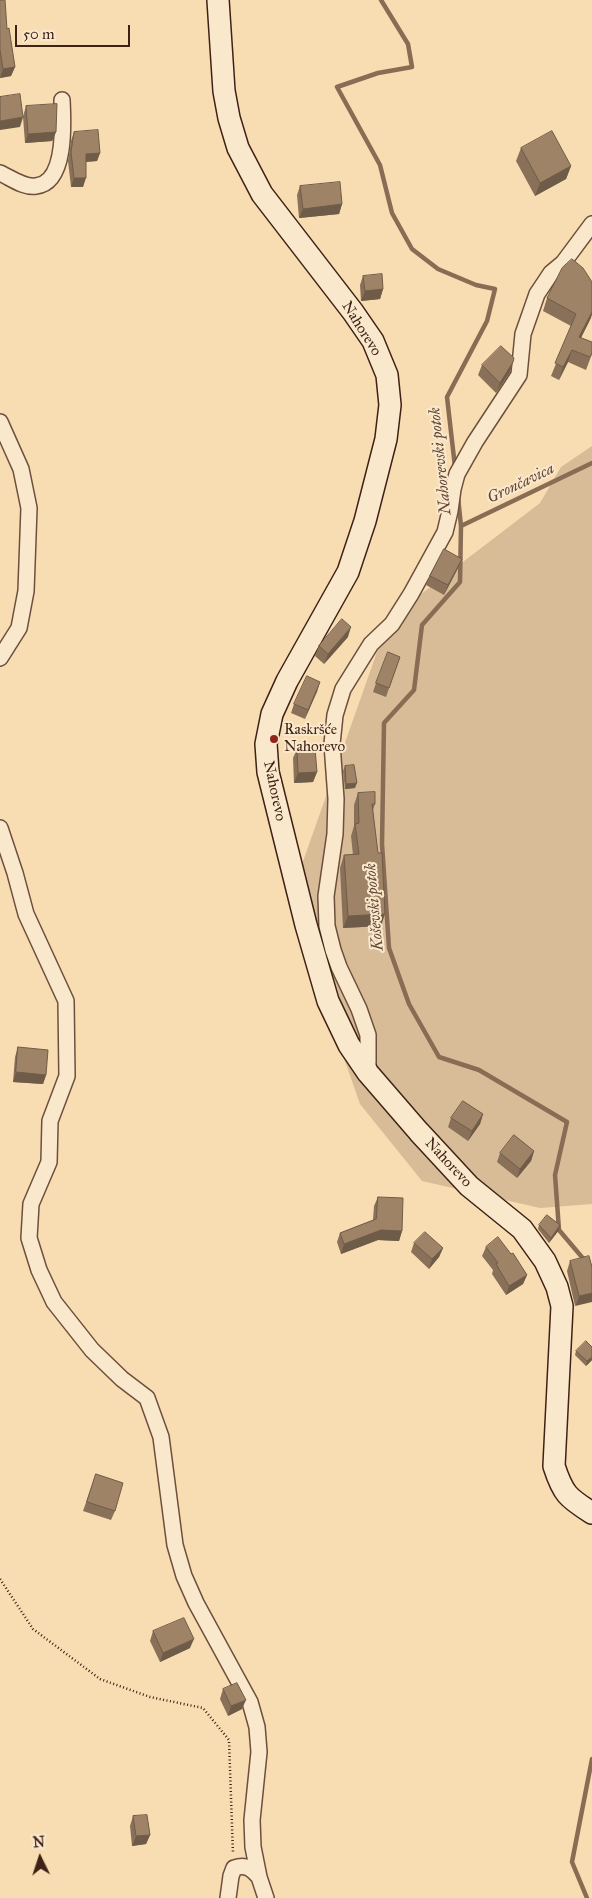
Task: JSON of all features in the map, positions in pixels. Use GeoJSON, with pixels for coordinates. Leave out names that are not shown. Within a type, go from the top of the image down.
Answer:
{"type":"FeatureCollection","features":[{"type":"Feature","properties":{"kind":"street","name":"Nahorevo"},"geometry":{"type":"LineString","coordinates":[[218,0],[224,91],[229,118],[238,148],[262,194],[353,312],[373,341],[387,376],[390,405],[386,439],[362,530],[348,572],[287,681],[272,714],[266,744],[271,782],[306,925],[328,1001],[349,1045],[368,1073],[469,1186],[522,1230],[545,1262],[562,1306],[554,1466],[561,1487],[571,1500],[592,1514]]}},
{"type":"Feature","properties":{"kind":"street"},"geometry":{"type":"LineString","coordinates":[[0,173],[26,185],[37,186],[47,182],[56,168],[62,150],[62,100]]}},
{"type":"Feature","properties":{"kind":"street"},"geometry":{"type":"LineString","coordinates":[[368,1073],[368,1035],[360,1009],[332,950],[327,926],[326,896],[335,834],[336,799],[332,744],[335,715],[343,689],[371,644],[392,624],[436,551],[445,532],[450,511],[452,489],[457,474],[475,442],[519,374],[524,334],[537,294],[592,224]]}},
{"type":"Feature","properties":{"kind":"street"},"geometry":{"type":"LineString","coordinates":[[0,422],[21,469],[29,508],[26,591],[19,628],[0,658]]}},
{"type":"Feature","properties":{"kind":"street"},"geometry":{"type":"LineString","coordinates":[[0,828],[26,914],[66,1002],[67,1076],[50,1121],[49,1162],[31,1204],[29,1238],[39,1270],[54,1302],[92,1350],[122,1379],[147,1398],[160,1437],[175,1545],[184,1576],[196,1603],[250,1702],[257,1727],[259,1752],[252,1820],[253,1847],[259,1877],[266,1898]]}},
{"type":"Feature","properties":{"kind":"street"},"geometry":{"type":"LineString","coordinates":[[228,1898],[234,1868],[242,1865],[250,1868],[259,1877]]}},
{"type":"Feature","properties":{"kind":"path"},"geometry":{"type":"LineString","coordinates":[[0,1579],[33,1629],[100,1680],[150,1696],[203,1708],[229,1740],[234,1868]]}},
{"type":"Feature","properties":{"kind":"shaded area"},"geometry":{"type":"Polygon","coordinates":[[[592,446],[592,1204],[540,1208],[422,1181],[360,1104],[289,901],[377,652],[408,604],[540,503],[561,467],[592,446]]]}},
{"type":"Feature","properties":{"kind":"building"},"geometry":{"type":"Polygon","coordinates":[[[0,0],[5,0],[7,29],[9,28],[15,67],[3,69],[0,50],[0,0]]]}},
{"type":"Feature","properties":{"kind":"building"},"geometry":{"type":"Polygon","coordinates":[[[20,94],[23,117],[0,121],[0,97],[20,94]]]}},
{"type":"Feature","properties":{"kind":"building"},"geometry":{"type":"Polygon","coordinates":[[[57,104],[56,132],[28,134],[26,106],[57,104]]]}},
{"type":"Feature","properties":{"kind":"building"},"geometry":{"type":"Polygon","coordinates":[[[98,130],[100,153],[86,154],[86,178],[74,178],[71,152],[74,132],[98,130]]]}},
{"type":"Feature","properties":{"kind":"building"},"geometry":{"type":"Polygon","coordinates":[[[552,131],[571,166],[540,183],[521,148],[552,131]]]}},
{"type":"Feature","properties":{"kind":"building"},"geometry":{"type":"Polygon","coordinates":[[[340,182],[342,204],[303,209],[300,186],[340,182]]]}},
{"type":"Feature","properties":{"kind":"building"},"geometry":{"type":"Polygon","coordinates":[[[572,259],[583,268],[592,282],[592,312],[579,337],[592,342],[592,353],[590,357],[572,350],[563,367],[555,363],[576,314],[547,298],[562,268],[572,259]]]}},
{"type":"Feature","properties":{"kind":"building"},"geometry":{"type":"Polygon","coordinates":[[[382,274],[383,289],[365,291],[363,276],[382,274]]]}},
{"type":"Feature","properties":{"kind":"building"},"geometry":{"type":"Polygon","coordinates":[[[501,346],[514,358],[500,383],[482,365],[501,346]]]}},
{"type":"Feature","properties":{"kind":"building"},"geometry":{"type":"Polygon","coordinates":[[[444,549],[462,559],[448,585],[430,576],[444,549]]]}},
{"type":"Feature","properties":{"kind":"building"},"geometry":{"type":"Polygon","coordinates":[[[342,619],[351,627],[328,654],[319,646],[342,619]]]}},
{"type":"Feature","properties":{"kind":"building"},"geometry":{"type":"Polygon","coordinates":[[[388,652],[400,657],[389,688],[376,683],[388,652]]]}},
{"type":"Feature","properties":{"kind":"building"},"geometry":{"type":"Polygon","coordinates":[[[307,676],[320,682],[308,710],[294,704],[307,676]]]}},
{"type":"Feature","properties":{"kind":"building"},"geometry":{"type":"Polygon","coordinates":[[[315,748],[317,772],[298,773],[297,749],[315,748]]]}},
{"type":"Feature","properties":{"kind":"building"},"geometry":{"type":"Polygon","coordinates":[[[354,765],[357,783],[346,784],[345,766],[354,765]]]}},
{"type":"Feature","properties":{"kind":"building"},"geometry":{"type":"Polygon","coordinates":[[[375,792],[375,804],[372,804],[378,853],[382,853],[385,914],[348,916],[344,855],[359,854],[355,824],[359,823],[358,793],[375,792]]]}},
{"type":"Feature","properties":{"kind":"building"},"geometry":{"type":"Polygon","coordinates":[[[18,1047],[48,1050],[46,1075],[16,1072],[18,1047]]]}},
{"type":"Feature","properties":{"kind":"building"},"geometry":{"type":"Polygon","coordinates":[[[463,1101],[483,1114],[472,1131],[451,1118],[463,1101]]]}},
{"type":"Feature","properties":{"kind":"building"},"geometry":{"type":"Polygon","coordinates":[[[514,1135],[534,1151],[520,1169],[500,1153],[514,1135]]]}},
{"type":"Feature","properties":{"kind":"building"},"geometry":{"type":"Polygon","coordinates":[[[378,1197],[403,1198],[402,1231],[381,1230],[344,1244],[340,1233],[376,1219],[378,1197]]]}},
{"type":"Feature","properties":{"kind":"building"},"geometry":{"type":"Polygon","coordinates":[[[547,1215],[560,1225],[551,1238],[539,1225],[547,1215]]]}},
{"type":"Feature","properties":{"kind":"building"},"geometry":{"type":"Polygon","coordinates":[[[425,1232],[443,1248],[432,1259],[414,1243],[425,1232]]]}},
{"type":"Feature","properties":{"kind":"building"},"geometry":{"type":"Polygon","coordinates":[[[498,1237],[511,1254],[513,1253],[527,1275],[509,1286],[496,1264],[498,1263],[486,1247],[498,1237]]]}},
{"type":"Feature","properties":{"kind":"building"},"geometry":{"type":"Polygon","coordinates":[[[589,1256],[592,1267],[592,1293],[579,1296],[570,1261],[589,1256]]]}},
{"type":"Feature","properties":{"kind":"building"},"geometry":{"type":"Polygon","coordinates":[[[586,1341],[592,1347],[592,1357],[587,1361],[576,1351],[586,1341]]]}},
{"type":"Feature","properties":{"kind":"building"},"geometry":{"type":"Polygon","coordinates":[[[96,1474],[123,1483],[115,1511],[87,1502],[96,1474]]]}},
{"type":"Feature","properties":{"kind":"building"},"geometry":{"type":"Polygon","coordinates":[[[184,1618],[194,1639],[163,1653],[153,1631],[184,1618]]]}},
{"type":"Feature","properties":{"kind":"building"},"geometry":{"type":"Polygon","coordinates":[[[237,1683],[246,1700],[231,1706],[223,1689],[237,1683]]]}},
{"type":"Feature","properties":{"kind":"building"},"geometry":{"type":"Polygon","coordinates":[[[147,1815],[150,1835],[136,1836],[133,1816],[147,1815]]]}},
{"type":"Feature","properties":{"kind":"waterway","name":"Nahorevski potok"},"geometry":{"type":"LineString","coordinates":[[381,0],[408,44],[412,67],[378,73],[337,87],[380,165],[392,213],[412,249],[438,269],[476,285],[495,289],[487,321],[447,397],[455,467]]}},
{"type":"Feature","properties":{"kind":"waterway","name":"Grončavica"},"geometry":{"type":"LineString","coordinates":[[461,526],[592,463]]}},
{"type":"Feature","properties":{"kind":"waterway","name":"Koševski potok"},"geometry":{"type":"LineString","coordinates":[[458,497],[461,526],[460,582],[422,625],[414,690],[384,723],[382,844],[389,948],[409,1004],[439,1057],[479,1070],[567,1122],[555,1175],[559,1230],[592,1269]]}},
{"type":"Feature","properties":{"kind":"waterway","name":"Koševski potok"},"geometry":{"type":"LineString","coordinates":[[587,1898],[572,1862],[592,1759]]}},
{"type":"Feature","properties":{"kind":"place","name":"Raskršće Nahorevo"},"geometry":{"type":"Point","coordinates":[274,739]}}]}
